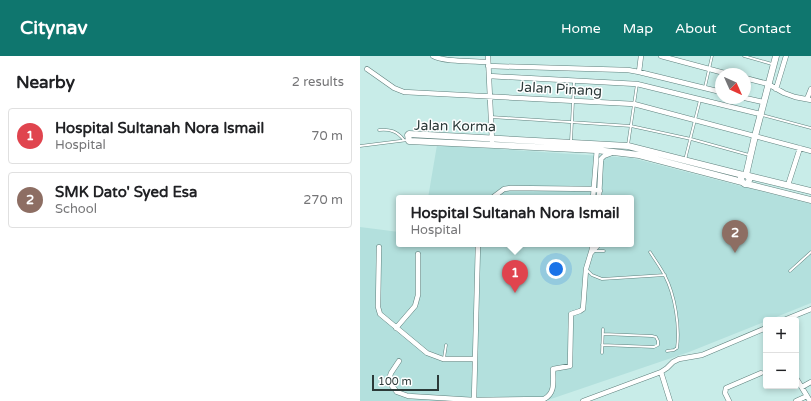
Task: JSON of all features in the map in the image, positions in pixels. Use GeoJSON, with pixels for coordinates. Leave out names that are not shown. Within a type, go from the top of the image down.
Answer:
{"type":"FeatureCollection","features":[{"type":"Feature","properties":{"kind":"street"},"geometry":{"type":"LineString","coordinates":[[433,56],[444,60],[488,64],[639,72],[715,90]]}},
{"type":"Feature","properties":{"kind":"street"},"geometry":{"type":"LineString","coordinates":[[488,56],[492,142]]}},
{"type":"Feature","properties":{"kind":"street"},"geometry":{"type":"LineString","coordinates":[[639,72],[641,56]]}},
{"type":"Feature","properties":{"kind":"street"},"geometry":{"type":"LineString","coordinates":[[661,56],[715,71]]}},
{"type":"Feature","properties":{"kind":"street"},"geometry":{"type":"LineString","coordinates":[[745,178],[763,102],[776,56]]}},
{"type":"Feature","properties":{"kind":"street"},"geometry":{"type":"LineString","coordinates":[[776,89],[786,56]]}},
{"type":"Feature","properties":{"kind":"street","name":"Jalan Pinang"},"geometry":{"type":"LineString","coordinates":[[367,69],[394,88],[404,92],[634,104],[811,151]]}},
{"type":"Feature","properties":{"kind":"street"},"geometry":{"type":"LineString","coordinates":[[489,76],[637,84],[760,114]]}},
{"type":"Feature","properties":{"kind":"street"},"geometry":{"type":"LineString","coordinates":[[751,80],[768,84],[795,97],[809,99],[811,89]]}},
{"type":"Feature","properties":{"kind":"street"},"geometry":{"type":"LineString","coordinates":[[751,99],[763,102]]}},
{"type":"Feature","properties":{"kind":"street","name":"Jalan Korma"},"geometry":{"type":"LineString","coordinates":[[406,140],[571,142],[596,147],[614,153],[639,155],[745,178]]}},
{"type":"Feature","properties":{"kind":"street","name":"Jalan Korma"},"geometry":{"type":"LineString","coordinates":[[492,142],[596,147],[628,146],[745,178]]}},
{"type":"Feature","properties":{"kind":"street"},"geometry":{"type":"LineString","coordinates":[[593,195],[596,147]]}},
{"type":"Feature","properties":{"kind":"street"},"geometry":{"type":"LineString","coordinates":[[788,185],[800,148]]}},
{"type":"Feature","properties":{"kind":"street"},"geometry":{"type":"LineString","coordinates":[[600,195],[601,159],[604,156],[614,153]]}},
{"type":"Feature","properties":{"kind":"street"},"geometry":{"type":"LineString","coordinates":[[745,178],[788,185],[811,191]]}},
{"type":"Feature","properties":{"kind":"street"},"geometry":{"type":"LineString","coordinates":[[745,178],[811,200]]}},
{"type":"Feature","properties":{"kind":"street"},"geometry":{"type":"LineString","coordinates":[[496,195],[504,189],[511,188],[593,189],[600,191]]}},
{"type":"Feature","properties":{"kind":"street"},"geometry":{"type":"LineString","coordinates":[[379,247],[378,308],[380,314],[427,353],[443,359],[474,359]]}},
{"type":"Feature","properties":{"kind":"street"},"geometry":{"type":"LineString","coordinates":[[474,400],[478,247]]}},
{"type":"Feature","properties":{"kind":"street"},"geometry":{"type":"LineString","coordinates":[[399,361],[389,379],[397,392],[408,396],[423,399],[544,400],[550,395],[553,389],[553,369],[570,366],[571,314],[583,309],[586,269],[592,250]]}},
{"type":"Feature","properties":{"kind":"street"},"geometry":{"type":"LineString","coordinates":[[396,328],[415,306],[418,295],[418,254]]}},
{"type":"Feature","properties":{"kind":"street"},"geometry":{"type":"LineString","coordinates":[[791,317],[811,309]]}},
{"type":"Feature","properties":{"kind":"street"},"geometry":{"type":"LineString","coordinates":[[583,401],[661,372],[679,359],[702,355],[763,329]]}},
{"type":"Feature","properties":{"kind":"street"},"geometry":{"type":"LineString","coordinates":[[661,372],[670,401]]}},
{"type":"Feature","properties":{"kind":"street"},"geometry":{"type":"LineString","coordinates":[[729,401],[725,393],[726,388],[761,373]]}},
{"type":"Feature","properties":{"kind":"street"},"geometry":{"type":"LineString","coordinates":[[799,382],[810,401]]}},
{"type":"Feature","properties":{"kind":"street"},"geometry":{"type":"LineString","coordinates":[[802,387],[811,382]]}},
{"type":"Feature","properties":{"kind":"street"},"geometry":{"type":"LineString","coordinates":[[601,395],[603,401]]}},
{"type":"Feature","properties":{"kind":"street"},"geometry":{"type":"LineString","coordinates":[[796,401],[807,396]]}},
{"type":"Feature","properties":{"kind":"lane"},"geometry":{"type":"LineString","coordinates":[[705,88],[712,56]]}},
{"type":"Feature","properties":{"kind":"lane"},"geometry":{"type":"LineString","coordinates":[[744,56],[773,64]]}},
{"type":"Feature","properties":{"kind":"lane"},"geometry":{"type":"LineString","coordinates":[[571,142],[574,81]]}},
{"type":"Feature","properties":{"kind":"lane"},"geometry":{"type":"LineString","coordinates":[[628,146],[637,84]]}},
{"type":"Feature","properties":{"kind":"lane"},"geometry":{"type":"LineString","coordinates":[[685,161],[700,99]]}},
{"type":"Feature","properties":{"kind":"lane"},"geometry":{"type":"LineString","coordinates":[[760,114],[811,128]]}},
{"type":"Feature","properties":{"kind":"lane"},"geometry":{"type":"LineString","coordinates":[[492,117],[631,126],[691,139],[750,155]]}},
{"type":"Feature","properties":{"kind":"lane"},"geometry":{"type":"LineString","coordinates":[[379,130],[393,130],[406,140]]}},
{"type":"Feature","properties":{"kind":"lane"},"geometry":{"type":"LineString","coordinates":[[360,146],[406,140]]}},
{"type":"Feature","properties":{"kind":"lane"},"geometry":{"type":"LineString","coordinates":[[592,250],[604,251]]}},
{"type":"Feature","properties":{"kind":"lane"},"geometry":{"type":"LineString","coordinates":[[650,252],[665,275],[676,308],[677,348],[667,351]]}},
{"type":"Feature","properties":{"kind":"lane"},"geometry":{"type":"LineString","coordinates":[[790,271],[811,252]]}},
{"type":"Feature","properties":{"kind":"lane"},"geometry":{"type":"LineString","coordinates":[[586,269],[592,275],[602,279],[665,275]]}},
{"type":"Feature","properties":{"kind":"lane"},"geometry":{"type":"LineString","coordinates":[[602,353],[603,329]]}},
{"type":"Feature","properties":{"kind":"lane"},"geometry":{"type":"LineString","coordinates":[[602,345],[654,347],[658,345],[658,339],[652,336],[603,334]]}},
{"type":"Feature","properties":{"kind":"lane"},"geometry":{"type":"LineString","coordinates":[[443,359],[446,345]]}},
{"type":"Feature","properties":{"kind":"shaded area"},"geometry":{"type":"Polygon","coordinates":[[[437,145],[632,158],[811,204],[811,303],[776,317],[763,317],[763,322],[689,352],[545,401],[360,401],[360,227],[396,232],[396,247],[634,247],[634,195],[429,195],[437,145]]]}},
{"type":"Feature","properties":{"kind":"place","name":"SMK Dato' Syed Esa"},"geometry":{"type":"Point","coordinates":[735,253]}},
{"type":"Feature","properties":{"kind":"place","name":"Hospital Sultanah Nora Ismail"},"geometry":{"type":"Point","coordinates":[515,293]}}]}
